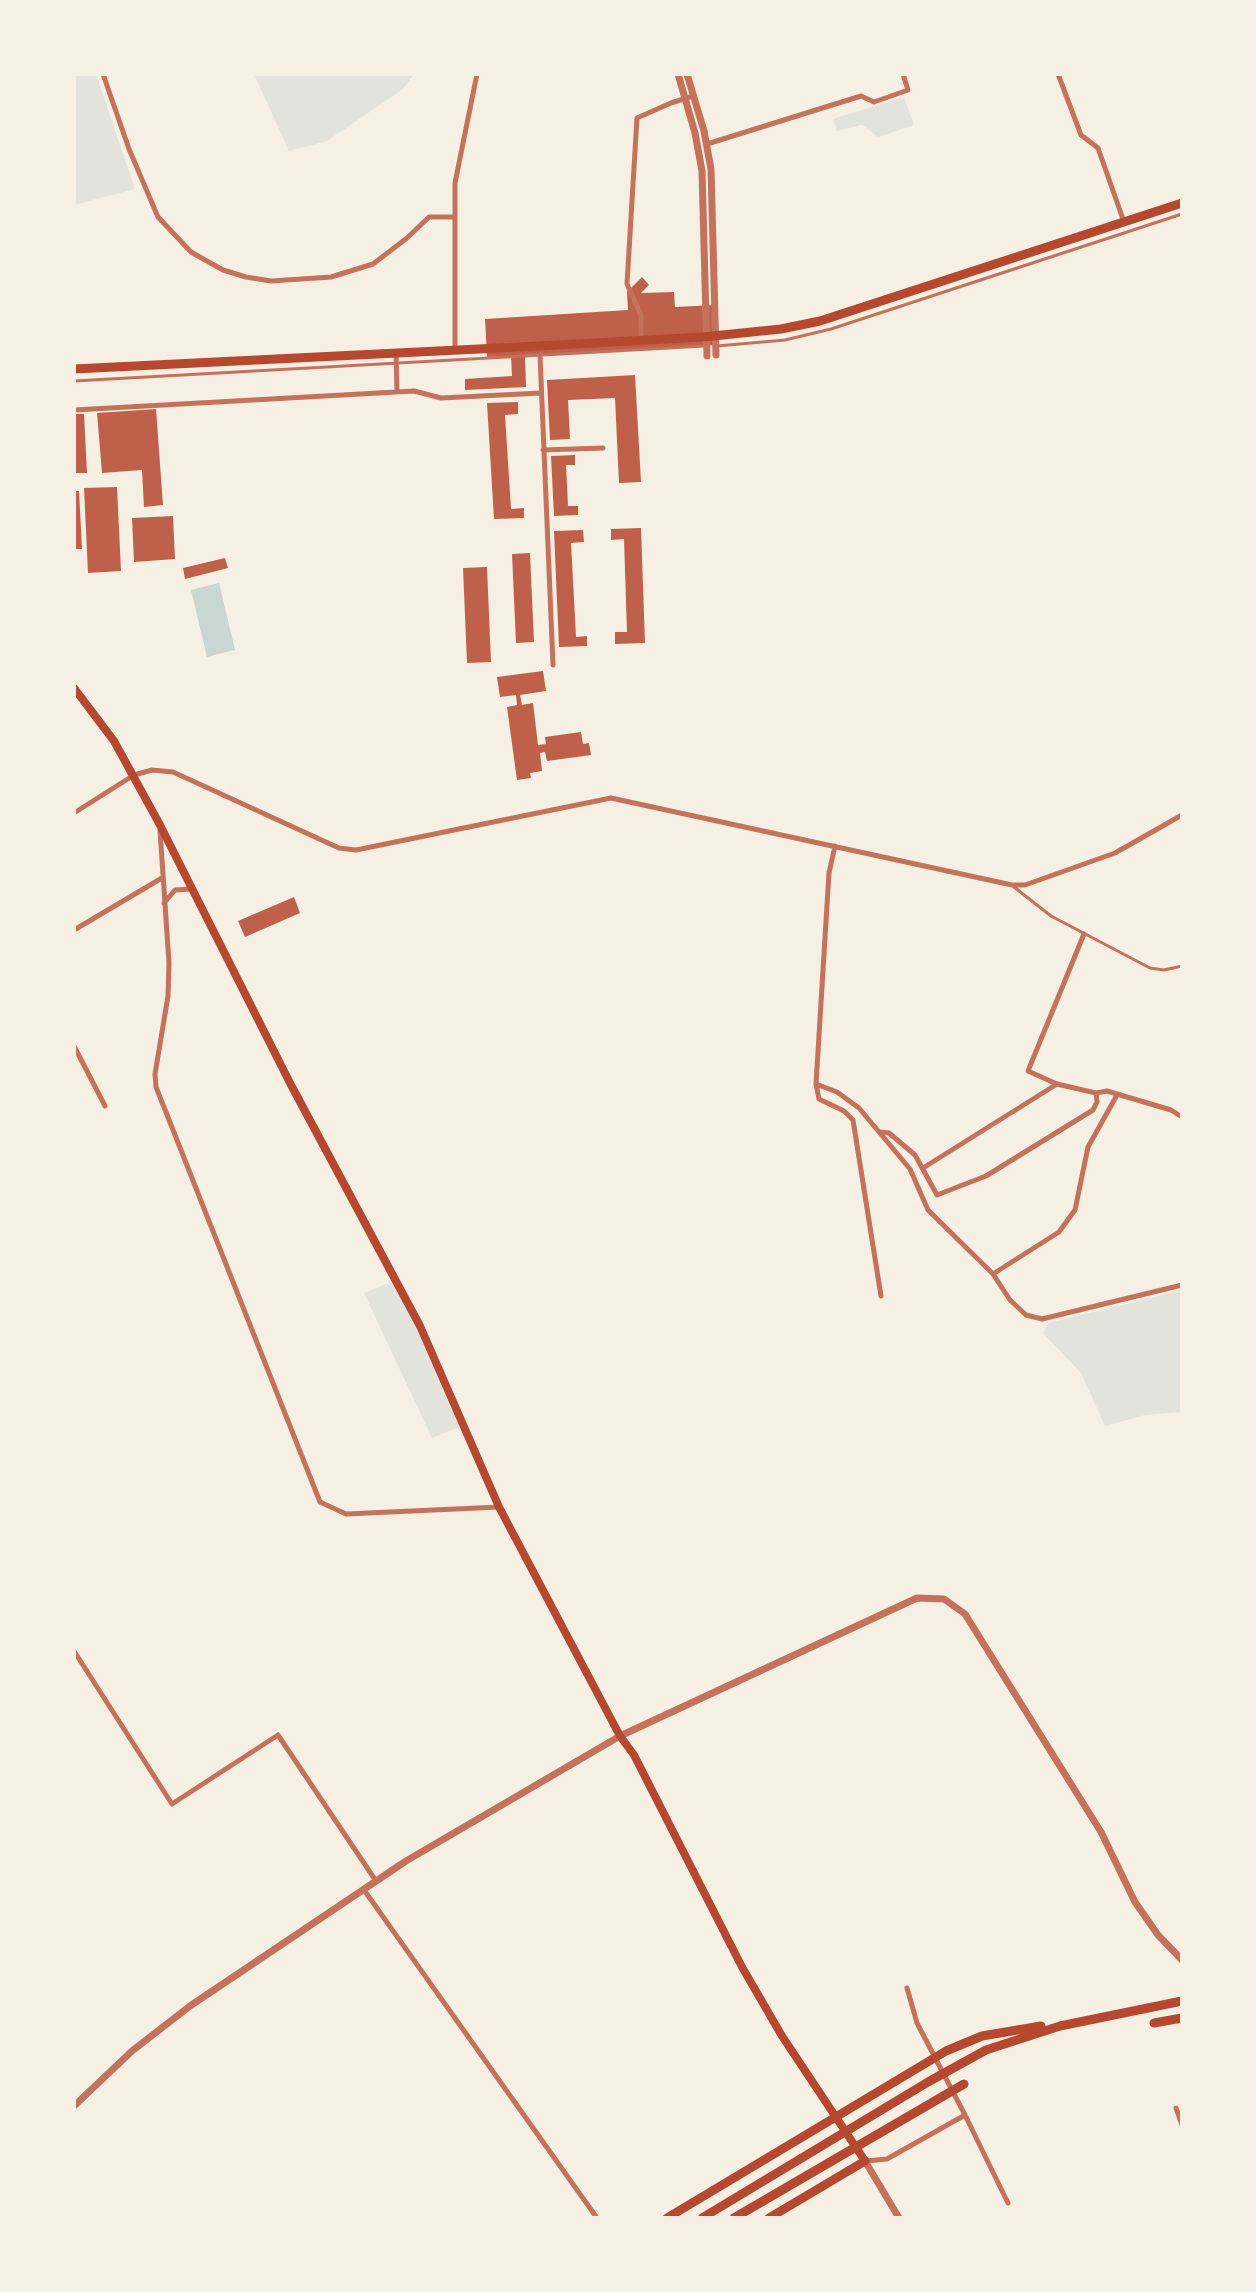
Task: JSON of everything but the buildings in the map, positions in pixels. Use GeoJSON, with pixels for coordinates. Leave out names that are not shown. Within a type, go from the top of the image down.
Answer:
{"type":"FeatureCollection","features":[{"type":"Feature","properties":{"kind":"main road"},"geometry":{"type":"LineString","coordinates":[[74,369],[396,357],[455,349],[641,339],[711,346],[820,321],[1182,203]]}},
{"type":"Feature","properties":{"kind":"main road"},"geometry":{"type":"LineString","coordinates":[[74,688],[114,741],[134,775],[290,1083],[420,1326],[499,1507],[620,1736],[634,1755],[742,1967],[833,2116],[863,2159],[769,2218]]}},
{"type":"Feature","properties":{"kind":"main road"},"geometry":{"type":"LineString","coordinates":[[667,2218],[833,2116],[960,2044],[1000,2032],[1177,2002]]}},
{"type":"Feature","properties":{"kind":"main road"},"geometry":{"type":"LineString","coordinates":[[702,2218],[969,2058],[1029,2034],[1094,2018]]}},
{"type":"Feature","properties":{"kind":"main road"},"geometry":{"type":"LineString","coordinates":[[1154,2023],[1182,2018]]}},
{"type":"Feature","properties":{"kind":"main road"},"geometry":{"type":"LineString","coordinates":[[734,2218],[964,2084]]}},
{"type":"Feature","properties":{"kind":"street"},"geometry":{"type":"LineString","coordinates":[[103,74],[129,149],[158,217],[191,252],[223,270],[271,281],[331,277],[373,264],[429,217],[455,217]]}},
{"type":"Feature","properties":{"kind":"street"},"geometry":{"type":"LineString","coordinates":[[455,349],[455,183],[477,74]]}},
{"type":"Feature","properties":{"kind":"street"},"geometry":{"type":"LineString","coordinates":[[678,74],[707,144],[711,169],[711,346]]}},
{"type":"Feature","properties":{"kind":"street"},"geometry":{"type":"LineString","coordinates":[[687,74],[702,171],[711,346]]}},
{"type":"Feature","properties":{"kind":"street"},"geometry":{"type":"LineString","coordinates":[[707,144],[861,96],[874,102],[897,94],[908,90],[903,74]]}},
{"type":"Feature","properties":{"kind":"street"},"geometry":{"type":"LineString","coordinates":[[1058,74],[1081,135],[1098,148],[1124,222]]}},
{"type":"Feature","properties":{"kind":"street"},"geometry":{"type":"LineString","coordinates":[[641,339],[641,315],[627,284],[637,118],[689,97]]}},
{"type":"Feature","properties":{"kind":"street"},"geometry":{"type":"LineString","coordinates":[[540,355],[553,665]]}},
{"type":"Feature","properties":{"kind":"street"},"geometry":{"type":"LineString","coordinates":[[396,357],[397,392]]}},
{"type":"Feature","properties":{"kind":"street"},"geometry":{"type":"LineString","coordinates":[[74,410],[414,391],[441,398],[541,393]]}},
{"type":"Feature","properties":{"kind":"street"},"geometry":{"type":"LineString","coordinates":[[543,450],[603,448]]}},
{"type":"Feature","properties":{"kind":"street"},"geometry":{"type":"LineString","coordinates":[[74,813],[134,775],[152,770],[173,772],[347,850],[611,798],[1012,885],[1025,885],[1115,853],[1182,815]]}},
{"type":"Feature","properties":{"kind":"street"},"geometry":{"type":"LineString","coordinates":[[160,825],[169,963],[168,996],[155,1074],[156,1087],[320,1502],[346,1514],[499,1507]]}},
{"type":"Feature","properties":{"kind":"street"},"geometry":{"type":"LineString","coordinates":[[835,846],[829,873],[816,1084],[819,1099],[844,1111],[853,1120],[881,1296]]}},
{"type":"Feature","properties":{"kind":"street"},"geometry":{"type":"LineString","coordinates":[[74,930],[162,878]]}},
{"type":"Feature","properties":{"kind":"street"},"geometry":{"type":"LineString","coordinates":[[164,904],[175,890],[192,889]]}},
{"type":"Feature","properties":{"kind":"street"},"geometry":{"type":"LineString","coordinates":[[1084,934],[1028,1071],[1057,1084],[1096,1093],[1107,1091],[1171,1110],[1182,1117]]}},
{"type":"Feature","properties":{"kind":"street"},"geometry":{"type":"LineString","coordinates":[[74,1046],[105,1106]]}},
{"type":"Feature","properties":{"kind":"street"},"geometry":{"type":"LineString","coordinates":[[816,1084],[837,1092],[859,1108],[910,1169],[928,1210],[993,1274],[1020,1310],[1033,1318],[1042,1319],[1182,1285]]}},
{"type":"Feature","properties":{"kind":"street"},"geometry":{"type":"LineString","coordinates":[[923,1168],[1057,1084]]}},
{"type":"Feature","properties":{"kind":"street"},"geometry":{"type":"LineString","coordinates":[[879,1132],[889,1133],[904,1144],[923,1168],[937,1195],[986,1176],[1093,1110],[1097,1102],[1096,1093]]}},
{"type":"Feature","properties":{"kind":"street"},"geometry":{"type":"LineString","coordinates":[[993,1274],[1059,1232],[1075,1210],[1088,1147],[1117,1095]]}},
{"type":"Feature","properties":{"kind":"street"},"geometry":{"type":"LineString","coordinates":[[74,2106],[132,2051],[190,2006],[406,1861],[620,1736],[917,1598],[944,1599],[965,1614],[1101,1832],[1135,1902],[1158,1935],[1182,1960]]}},
{"type":"Feature","properties":{"kind":"street"},"geometry":{"type":"LineString","coordinates":[[74,1651],[172,1804],[278,1735],[376,1881]]}},
{"type":"Feature","properties":{"kind":"street"},"geometry":{"type":"LineString","coordinates":[[364,1889],[597,2218]]}},
{"type":"Feature","properties":{"kind":"street"},"geometry":{"type":"LineString","coordinates":[[907,1988],[917,2023],[1008,2203]]}},
{"type":"Feature","properties":{"kind":"street"},"geometry":{"type":"LineString","coordinates":[[1176,2108],[1182,2125]]}},
{"type":"Feature","properties":{"kind":"street"},"geometry":{"type":"LineString","coordinates":[[863,2159],[887,2159],[965,2115]]}},
{"type":"Feature","properties":{"kind":"street"},"geometry":{"type":"LineString","coordinates":[[863,2159],[899,2218]]}},
{"type":"Feature","properties":{"kind":"lane"},"geometry":{"type":"LineString","coordinates":[[74,381],[396,357],[540,355],[785,340],[831,329],[1182,214]]}},
{"type":"Feature","properties":{"kind":"lane"},"geometry":{"type":"LineString","coordinates":[[1012,885],[1051,916],[1150,968],[1164,970],[1182,966]]}},
{"type":"Feature","properties":{"kind":"shaded area"},"geometry":{"type":"Polygon","coordinates":[[[74,74],[96,74],[135,189],[74,205],[74,74]]]}},
{"type":"Feature","properties":{"kind":"shaded area"},"geometry":{"type":"Polygon","coordinates":[[[254,74],[414,74],[403,89],[327,141],[289,151],[254,74]]]}},
{"type":"Feature","properties":{"kind":"shaded area"},"geometry":{"type":"Polygon","coordinates":[[[904,97],[914,125],[878,137],[862,125],[837,131],[833,119],[904,97]]]}},
{"type":"Feature","properties":{"kind":"shaded area"},"geometry":{"type":"Polygon","coordinates":[[[219,583],[235,650],[207,657],[191,590],[219,583]]]}},
{"type":"Feature","properties":{"kind":"shaded area"},"geometry":{"type":"Polygon","coordinates":[[[391,1282],[409,1312],[459,1427],[432,1438],[364,1293],[391,1282]]]}},
{"type":"Feature","properties":{"kind":"shaded area"},"geometry":{"type":"Polygon","coordinates":[[[1182,1290],[1182,1412],[1145,1415],[1105,1426],[1081,1373],[1043,1333],[1048,1323],[1182,1290]]]}}]}
